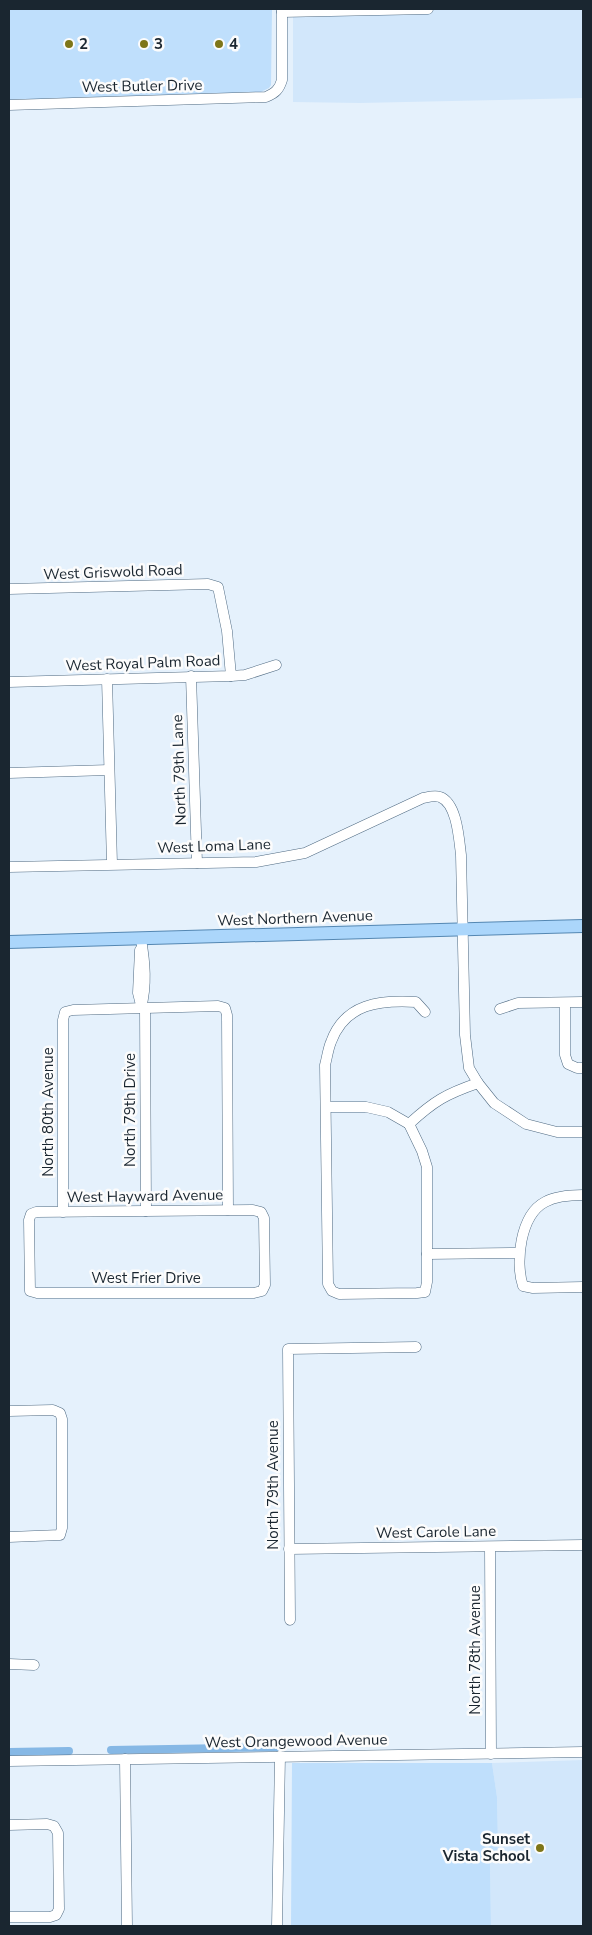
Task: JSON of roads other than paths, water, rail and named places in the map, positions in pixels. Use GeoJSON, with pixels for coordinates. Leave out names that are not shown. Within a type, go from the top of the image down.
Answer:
{"type":"FeatureCollection","features":[{"type":"Feature","properties":{"kind":"main road","name":"West Northern Avenue"},"geometry":{"type":"LineString","coordinates":[[9,942],[583,926]]}},
{"type":"Feature","properties":{"kind":"street"},"geometry":{"type":"LineString","coordinates":[[282,10],[428,9]]}},
{"type":"Feature","properties":{"kind":"street","name":"West Butler Drive"},"geometry":{"type":"LineString","coordinates":[[9,104],[266,97],[275,93],[280,88],[282,80],[282,10]]}},
{"type":"Feature","properties":{"kind":"street","name":"West Griswold Road"},"geometry":{"type":"LineString","coordinates":[[9,589],[208,584],[218,587],[228,632],[231,676]]}},
{"type":"Feature","properties":{"kind":"street","name":"West Royal Palm Road"},"geometry":{"type":"LineString","coordinates":[[9,682],[231,676],[245,675],[276,664]]}},
{"type":"Feature","properties":{"kind":"street","name":"North 79th Lane"},"geometry":{"type":"LineString","coordinates":[[191,676],[197,863]]}},
{"type":"Feature","properties":{"kind":"street"},"geometry":{"type":"LineString","coordinates":[[107,679],[112,864]]}},
{"type":"Feature","properties":{"kind":"street"},"geometry":{"type":"LineString","coordinates":[[9,772],[109,770]]}},
{"type":"Feature","properties":{"kind":"street","name":"West Loma Lane"},"geometry":{"type":"LineString","coordinates":[[9,868],[256,862],[305,853],[424,798],[438,796],[448,801],[458,832],[462,856],[462,928]]}},
{"type":"Feature","properties":{"kind":"street"},"geometry":{"type":"LineString","coordinates":[[462,928],[465,1035],[470,1068],[478,1083],[494,1103],[526,1124],[557,1132],[583,1132]]}},
{"type":"Feature","properties":{"kind":"street","name":"North 79th Drive"},"geometry":{"type":"LineString","coordinates":[[141,939],[138,964],[142,985],[143,1008],[146,1211]]}},
{"type":"Feature","properties":{"kind":"street"},"geometry":{"type":"LineString","coordinates":[[327,1107],[366,1107],[388,1112],[410,1124],[422,1150],[427,1167],[427,1282],[425,1292],[339,1294],[332,1291],[328,1284],[326,1066],[331,1042],[342,1022],[362,1006],[392,1001],[416,1002],[425,1012]]}},
{"type":"Feature","properties":{"kind":"street"},"geometry":{"type":"LineString","coordinates":[[500,1010],[518,1003],[583,1002]]}},
{"type":"Feature","properties":{"kind":"street"},"geometry":{"type":"LineString","coordinates":[[565,1003],[564,1055],[568,1064],[577,1068],[583,1068]]}},
{"type":"Feature","properties":{"kind":"street"},"geometry":{"type":"LineString","coordinates":[[143,1008],[218,1006],[225,1008],[227,1015],[228,1210]]}},
{"type":"Feature","properties":{"kind":"street","name":"North 80th Avenue"},"geometry":{"type":"LineString","coordinates":[[63,1212],[63,1020],[65,1012],[73,1010],[143,1008]]}},
{"type":"Feature","properties":{"kind":"street"},"geometry":{"type":"LineString","coordinates":[[410,1124],[429,1106],[449,1093],[478,1083]]}},
{"type":"Feature","properties":{"kind":"street"},"geometry":{"type":"LineString","coordinates":[[583,1195],[571,1195],[545,1202],[534,1213],[524,1230],[519,1253],[520,1278],[523,1286],[534,1288],[583,1287]]}},
{"type":"Feature","properties":{"kind":"street","name":"West Hayward Avenue"},"geometry":{"type":"LineString","coordinates":[[30,1291],[29,1220],[31,1214],[36,1212],[228,1210],[261,1212],[264,1218],[265,1285],[262,1291]]}},
{"type":"Feature","properties":{"kind":"street"},"geometry":{"type":"LineString","coordinates":[[427,1254],[519,1253]]}},
{"type":"Feature","properties":{"kind":"street","name":"West Frier Drive"},"geometry":{"type":"LineString","coordinates":[[30,1291],[37,1293],[262,1291]]}},
{"type":"Feature","properties":{"kind":"street","name":"North 79th Avenue"},"geometry":{"type":"LineString","coordinates":[[290,1620],[288,1349],[416,1347]]}},
{"type":"Feature","properties":{"kind":"street"},"geometry":{"type":"LineString","coordinates":[[9,1411],[54,1410],[60,1412],[62,1419],[62,1528],[60,1535],[9,1537]]}},
{"type":"Feature","properties":{"kind":"street","name":"West Carole Lane"},"geometry":{"type":"LineString","coordinates":[[289,1550],[583,1545]]}},
{"type":"Feature","properties":{"kind":"street","name":"North 78th Avenue"},"geometry":{"type":"LineString","coordinates":[[490,1547],[491,1754]]}},
{"type":"Feature","properties":{"kind":"street"},"geometry":{"type":"LineString","coordinates":[[9,1664],[34,1665]]}},
{"type":"Feature","properties":{"kind":"street","name":"West Orangewood Avenue"},"geometry":{"type":"LineString","coordinates":[[9,1761],[583,1752]]}},
{"type":"Feature","properties":{"kind":"street"},"geometry":{"type":"LineString","coordinates":[[277,1926],[280,1756]]}},
{"type":"Feature","properties":{"kind":"street"},"geometry":{"type":"LineString","coordinates":[[125,1759],[127,1926]]}},
{"type":"Feature","properties":{"kind":"street"},"geometry":{"type":"LineString","coordinates":[[9,1825],[47,1824],[54,1826],[58,1833],[58,1909],[56,1915],[50,1917],[9,1917]]}},
{"type":"Feature","properties":{"kind":"waterway"},"geometry":{"type":"LineString","coordinates":[[111,1750],[280,1747]]}},
{"type":"Feature","properties":{"kind":"waterway"},"geometry":{"type":"LineString","coordinates":[[9,1752],[69,1751]]}},
{"type":"Feature","properties":{"kind":"place","name":"2"},"geometry":{"type":"Point","coordinates":[69,44]}},
{"type":"Feature","properties":{"kind":"place","name":"3"},"geometry":{"type":"Point","coordinates":[144,44]}},
{"type":"Feature","properties":{"kind":"place","name":"4"},"geometry":{"type":"Point","coordinates":[219,44]}},
{"type":"Feature","properties":{"kind":"place","name":"Sunset Vista School"},"geometry":{"type":"Point","coordinates":[540,1848]}}]}
